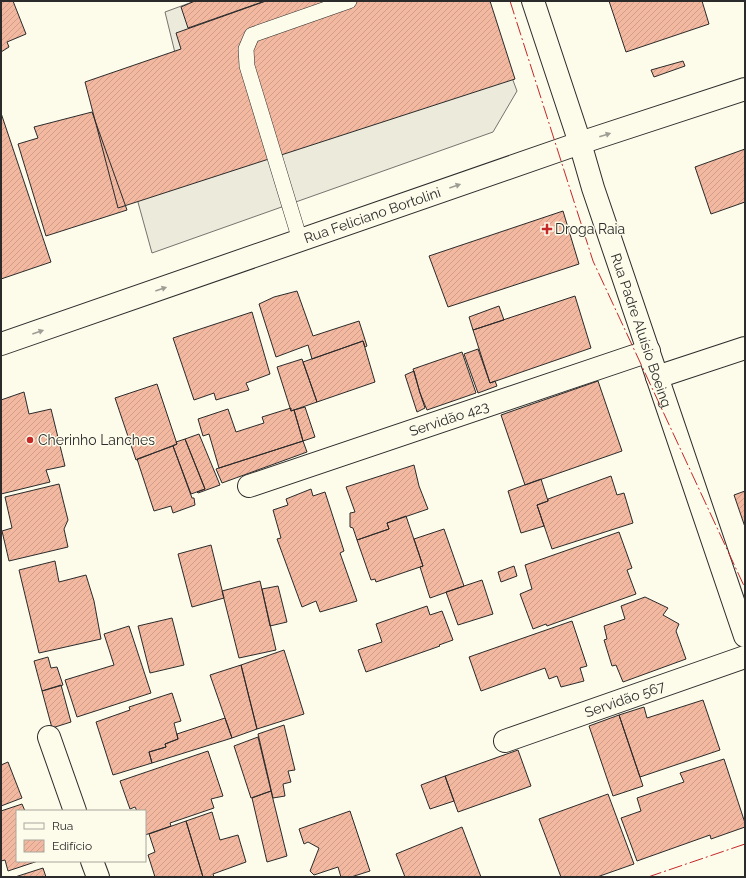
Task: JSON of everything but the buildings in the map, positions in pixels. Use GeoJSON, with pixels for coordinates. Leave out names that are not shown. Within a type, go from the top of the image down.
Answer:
{"type":"FeatureCollection","features":[{"type":"Feature","properties":{"kind":"street","name":"Rua Padre Aluísio Boeing"},"geometry":{"type":"LineString","coordinates":[[533,1],[657,377],[745,636]]}},
{"type":"Feature","properties":{"kind":"street","name":"Rua Feliciano Bortolini"},"geometry":{"type":"LineString","coordinates":[[1,344],[580,143],[745,89]]}},
{"type":"Feature","properties":{"kind":"street"},"geometry":{"type":"LineString","coordinates":[[657,377],[745,348]]}},
{"type":"Feature","properties":{"kind":"street","name":"Servidão 423"},"geometry":{"type":"LineString","coordinates":[[248,486],[649,351]]}},
{"type":"Feature","properties":{"kind":"street","name":"Servidão 567"},"geometry":{"type":"LineString","coordinates":[[504,741],[745,658]]}},
{"type":"Feature","properties":{"kind":"street"},"geometry":{"type":"LineString","coordinates":[[49,737],[75,810]]}},
{"type":"Feature","properties":{"kind":"street"},"geometry":{"type":"LineString","coordinates":[[92,862],[98,877]]}},
{"type":"Feature","properties":{"kind":"lane"},"geometry":{"type":"LineString","coordinates":[[300,240],[247,66],[246,49],[252,35],[349,1]]}},
{"type":"Feature","properties":{"kind":"shaded area"},"geometry":{"type":"Polygon","coordinates":[[[195,1],[483,1],[517,91],[493,132],[152,253],[106,86],[178,65],[165,12],[195,1]]]}},
{"type":"Feature","properties":{"kind":"power"},"geometry":{"type":"LineString","coordinates":[[510,1],[593,261],[745,588]]}},
{"type":"Feature","properties":{"kind":"power"},"geometry":{"type":"LineString","coordinates":[[648,877],[745,844]]}},
{"type":"Feature","properties":{"kind":"place","name":"Droga Raia"},"geometry":{"type":"Point","coordinates":[547,229]}},
{"type":"Feature","properties":{"kind":"place","name":"Cherinho Lanches"},"geometry":{"type":"Point","coordinates":[30,440]}}]}
